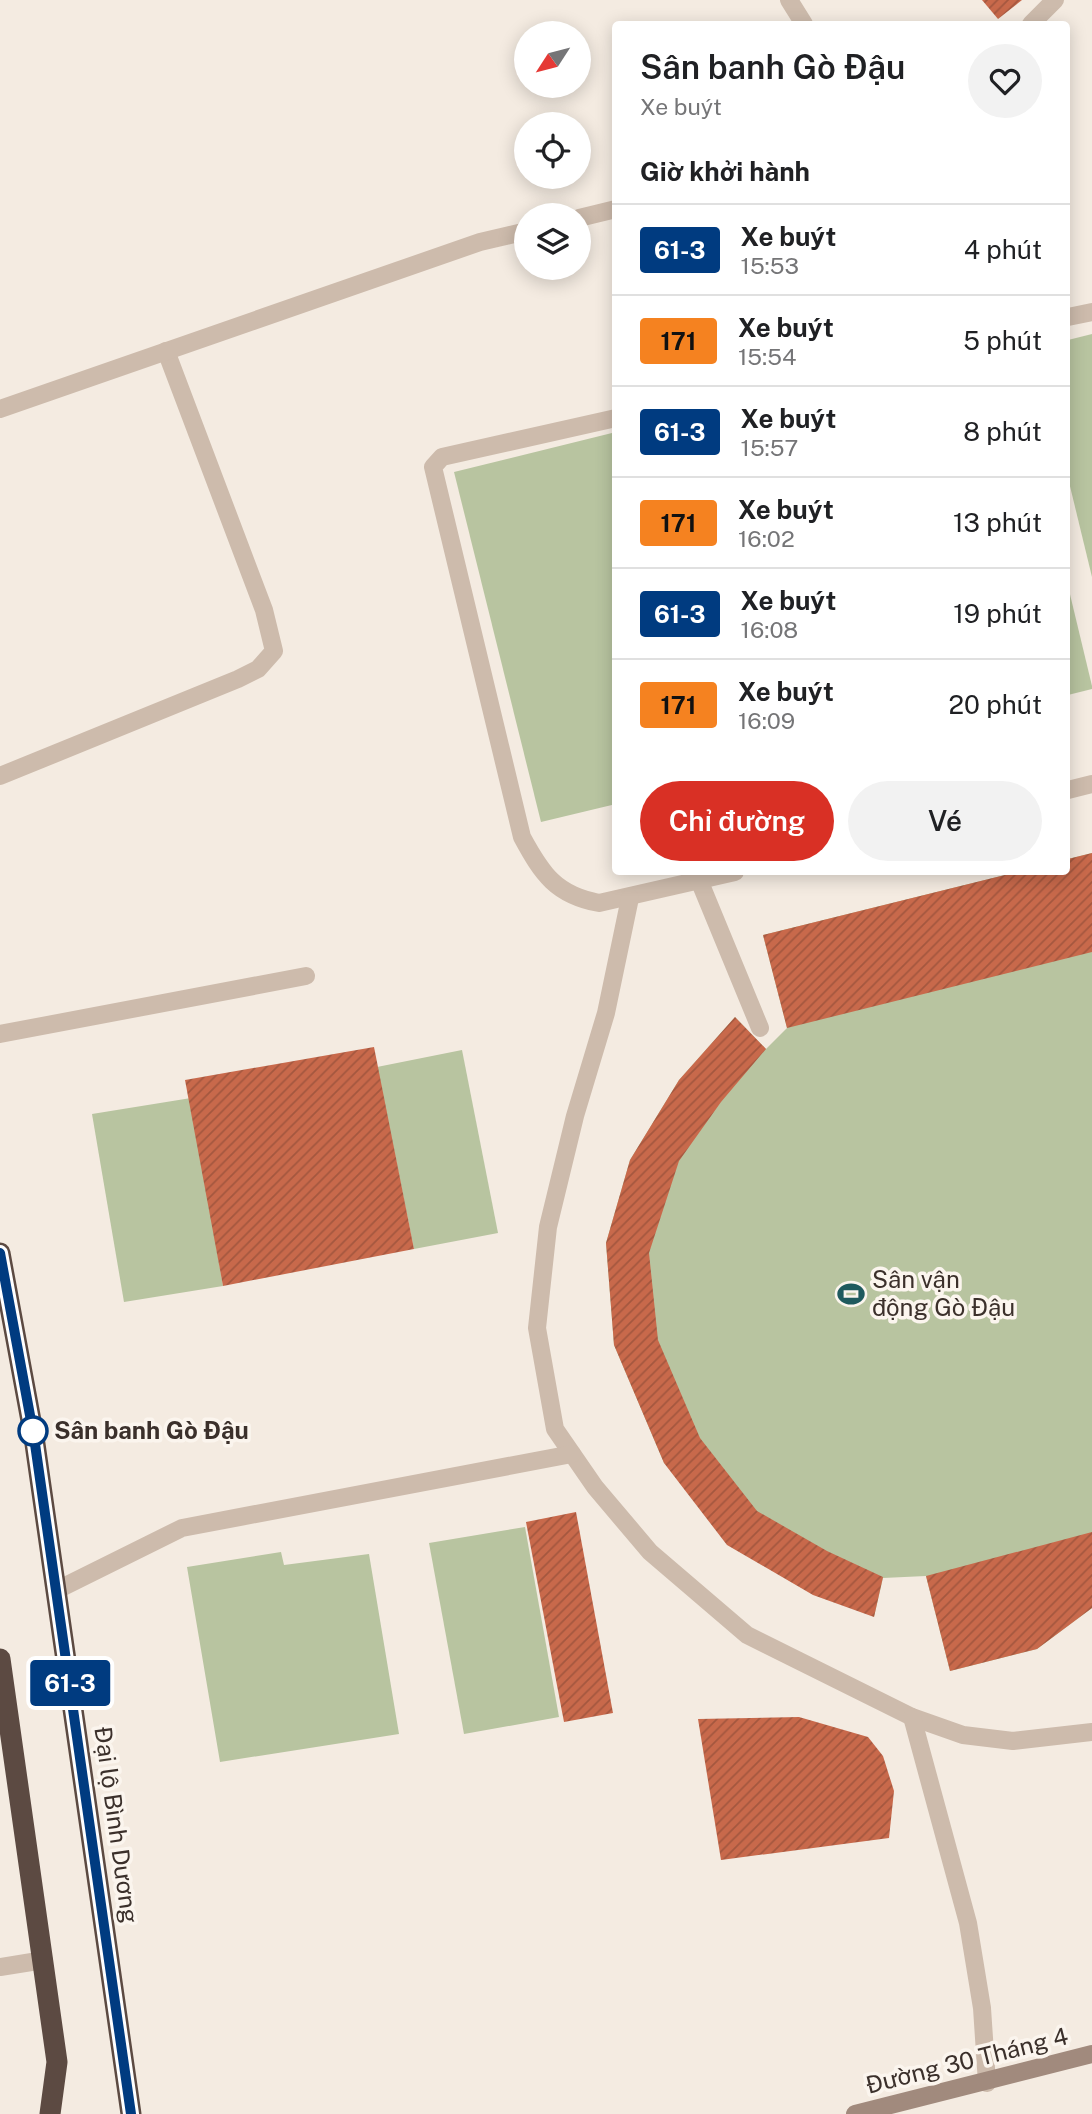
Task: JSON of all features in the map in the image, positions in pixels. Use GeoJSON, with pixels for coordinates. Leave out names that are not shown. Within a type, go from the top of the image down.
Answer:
{"type":"FeatureCollection","features":[{"type":"Feature","properties":{"kind":"highway","name":"Đại lộ Bình Dương"},"geometry":{"type":"LineString","coordinates":[[0,1253],[34,1437],[131,2114]]}},
{"type":"Feature","properties":{"kind":"highway"},"geometry":{"type":"LineString","coordinates":[[0,1659],[57,2062],[50,2114]]}},
{"type":"Feature","properties":{"kind":"main road","name":"Đường 30 Tháng 4"},"geometry":{"type":"LineString","coordinates":[[855,2114],[987,2083],[1092,2054]]}},
{"type":"Feature","properties":{"kind":"street"},"geometry":{"type":"LineString","coordinates":[[789,0],[802,21]]}},
{"type":"Feature","properties":{"kind":"street"},"geometry":{"type":"LineString","coordinates":[[1034,21],[1055,0]]}},
{"type":"Feature","properties":{"kind":"street"},"geometry":{"type":"LineString","coordinates":[[591,215],[612,210]]}},
{"type":"Feature","properties":{"kind":"street"},"geometry":{"type":"LineString","coordinates":[[0,409],[480,242],[514,234]]}},
{"type":"Feature","properties":{"kind":"street"},"geometry":{"type":"LineString","coordinates":[[1070,317],[1092,312]]}},
{"type":"Feature","properties":{"kind":"street"},"geometry":{"type":"LineString","coordinates":[[0,776],[238,679],[258,669],[274,651],[264,610],[166,351]]}},
{"type":"Feature","properties":{"kind":"street"},"geometry":{"type":"LineString","coordinates":[[612,419],[442,457],[433,467],[522,837],[535,861],[562,891],[579,899],[599,903],[722,875]]}},
{"type":"Feature","properties":{"kind":"street"},"geometry":{"type":"LineString","coordinates":[[1070,790],[1092,784]]}},
{"type":"Feature","properties":{"kind":"street"},"geometry":{"type":"LineString","coordinates":[[699,880],[760,1028]]}},
{"type":"Feature","properties":{"kind":"street"},"geometry":{"type":"LineString","coordinates":[[630,898],[606,1013],[558,1180],[537,1328],[555,1429],[650,1552],[747,1635],[912,1717],[963,1735],[1013,1741],[1092,1732]]}},
{"type":"Feature","properties":{"kind":"street"},"geometry":{"type":"LineString","coordinates":[[0,1034],[306,976]]}},
{"type":"Feature","properties":{"kind":"street"},"geometry":{"type":"LineString","coordinates":[[57,1590],[182,1528],[572,1454]]}},
{"type":"Feature","properties":{"kind":"street"},"geometry":{"type":"LineString","coordinates":[[912,1717],[968,1923],[982,2008],[987,2083]]}},
{"type":"Feature","properties":{"kind":"street"},"geometry":{"type":"LineString","coordinates":[[0,1967],[44,1960]]}},
{"type":"Feature","properties":{"kind":"green space"},"geometry":{"type":"Polygon","coordinates":[[[1092,334],[1092,577],[1070,486],[1070,340],[1092,334]]]}},
{"type":"Feature","properties":{"kind":"green space"},"geometry":{"type":"Polygon","coordinates":[[[612,433],[612,805],[541,822],[454,472],[612,433]]]}},
{"type":"Feature","properties":{"kind":"green space"},"geometry":{"type":"Polygon","coordinates":[[[1070,594],[1092,686],[1092,689],[1070,694],[1070,594]]]}},
{"type":"Feature","properties":{"kind":"green space","name":"Sân vận động Gò Đậu"},"geometry":{"type":"Polygon","coordinates":[[[1092,853],[1092,1608],[1037,1649],[950,1671],[926,1576],[883,1578],[874,1617],[664,1463],[614,1345],[606,1243],[630,1160],[679,1080],[735,1017],[766,1049],[787,1028],[763,935],[1005,875],[1070,875],[1070,858],[1092,853]]]}},
{"type":"Feature","properties":{"kind":"green space"},"geometry":{"type":"Polygon","coordinates":[[[462,1050],[498,1233],[414,1249],[377,1067],[462,1050]]]}},
{"type":"Feature","properties":{"kind":"green space"},"geometry":{"type":"Polygon","coordinates":[[[191,1098],[223,1286],[124,1302],[92,1114],[191,1098]]]}},
{"type":"Feature","properties":{"kind":"green space"},"geometry":{"type":"Polygon","coordinates":[[[525,1527],[559,1717],[464,1734],[429,1543],[525,1527]]]}},
{"type":"Feature","properties":{"kind":"green space"},"geometry":{"type":"Polygon","coordinates":[[[281,1552],[284,1565],[369,1554],[399,1734],[220,1762],[187,1567],[281,1552]]]}},
{"type":"Feature","properties":{"kind":"building"},"geometry":{"type":"Polygon","coordinates":[[[982,0],[1022,0],[998,19],[982,0]]]}},
{"type":"Feature","properties":{"kind":"building"},"geometry":{"type":"Polygon","coordinates":[[[1092,853],[1092,952],[787,1028],[763,935],[1005,875],[1070,875],[1070,858],[1092,853]]]}},
{"type":"Feature","properties":{"kind":"building"},"geometry":{"type":"Polygon","coordinates":[[[735,1017],[766,1049],[721,1102],[679,1161],[649,1253],[658,1340],[700,1438],[757,1511],[827,1551],[883,1577],[874,1617],[813,1595],[727,1545],[664,1463],[614,1345],[606,1243],[630,1160],[679,1080],[735,1017]]]}},
{"type":"Feature","properties":{"kind":"building"},"geometry":{"type":"Polygon","coordinates":[[[374,1047],[414,1249],[223,1286],[185,1080],[374,1047]]]}},
{"type":"Feature","properties":{"kind":"building"},"geometry":{"type":"Polygon","coordinates":[[[576,1512],[613,1713],[564,1722],[526,1522],[576,1512]]]}},
{"type":"Feature","properties":{"kind":"building"},"geometry":{"type":"Polygon","coordinates":[[[1092,1532],[1092,1608],[1037,1649],[950,1671],[926,1576],[1092,1532]]]}},
{"type":"Feature","properties":{"kind":"building"},"geometry":{"type":"Polygon","coordinates":[[[799,1717],[868,1737],[883,1756],[894,1791],[889,1838],[721,1860],[698,1719],[799,1717]]]}},
{"type":"Feature","properties":{"kind":"bus line","name":"61-3"},"geometry":{"type":"LineString","coordinates":[[0,1253],[34,1437],[131,2114]]}},
{"type":"Feature","properties":{"kind":"place","name":"Sân vận động Gò Đậu"},"geometry":{"type":"Point","coordinates":[851,1294]}},
{"type":"Feature","properties":{"kind":"place","name":"Sân banh Gò Đậu"},"geometry":{"type":"Point","coordinates":[33,1431]}}]}
